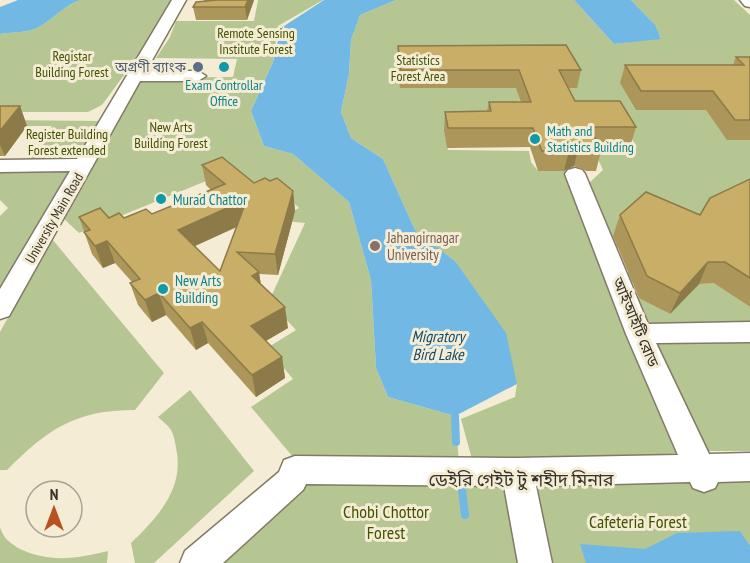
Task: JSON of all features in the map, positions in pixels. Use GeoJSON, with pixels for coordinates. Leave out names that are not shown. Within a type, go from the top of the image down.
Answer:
{"type":"FeatureCollection","features":[{"type":"Feature","properties":{"kind":"street","name":"University Main Road"},"geometry":{"type":"LineString","coordinates":[[0,310],[135,76],[179,7]]}},
{"type":"Feature","properties":{"kind":"street"},"geometry":{"type":"LineString","coordinates":[[135,76],[198,76]]}},
{"type":"Feature","properties":{"kind":"street"},"geometry":{"type":"LineString","coordinates":[[0,166],[85,165]]}},
{"type":"Feature","properties":{"kind":"street","name":"আইআইটি রোড"},"geometry":{"type":"LineString","coordinates":[[575,174],[639,334],[702,473]]}},
{"type":"Feature","properties":{"kind":"street"},"geometry":{"type":"LineString","coordinates":[[639,334],[750,332]]}},
{"type":"Feature","properties":{"kind":"street"},"geometry":{"type":"LineString","coordinates":[[702,473],[750,467]]}},
{"type":"Feature","properties":{"kind":"street","name":"ডেইরি গেইট টু শহীদ মিনার"},"geometry":{"type":"LineString","coordinates":[[197,563],[293,475],[702,473],[750,477]]}},
{"type":"Feature","properties":{"kind":"street"},"geometry":{"type":"LineString","coordinates":[[518,475],[535,563]]}},
{"type":"Feature","properties":{"kind":"green space","name":"Registar Building Forest"},"geometry":{"type":"Polygon","coordinates":[[[81,0],[179,0],[102,105],[88,112],[0,112],[0,34],[33,30],[81,0]]]}},
{"type":"Feature","properties":{"kind":"green space","name":"New Arts Building Forest"},"geometry":{"type":"Polygon","coordinates":[[[258,0],[323,0],[278,26],[273,62],[251,111],[264,146],[293,154],[349,202],[371,280],[376,368],[388,397],[455,416],[459,462],[298,463],[251,407],[293,379],[267,348],[296,330],[269,301],[305,223],[276,220],[299,208],[285,194],[262,197],[228,172],[79,233],[61,216],[139,78],[233,77],[237,59],[156,58],[170,37],[176,21],[254,21],[258,0]]]}},
{"type":"Feature","properties":{"kind":"green space","name":"Statistics Forest Area"},"geometry":{"type":"Polygon","coordinates":[[[396,0],[574,0],[614,44],[661,38],[651,21],[631,0],[734,0],[750,15],[750,196],[655,248],[614,248],[589,183],[603,170],[594,150],[637,147],[629,135],[563,100],[519,101],[484,129],[444,131],[448,150],[529,151],[531,162],[538,171],[565,171],[685,456],[473,463],[461,419],[515,397],[517,384],[455,261],[415,230],[383,159],[351,138],[341,112],[349,74],[351,40],[360,15],[396,0]]]}},
{"type":"Feature","properties":{"kind":"green space","name":"Register Building Forest extended"},"geometry":{"type":"Polygon","coordinates":[[[1,120],[103,121],[78,162],[26,162],[52,126],[9,126],[1,120]]]}},
{"type":"Feature","properties":{"kind":"green space"},"geometry":{"type":"Polygon","coordinates":[[[0,166],[23,166],[78,173],[0,310],[0,216],[8,208],[0,200],[0,166]]]}},
{"type":"Feature","properties":{"kind":"green space"},"geometry":{"type":"Polygon","coordinates":[[[52,239],[164,373],[135,410],[114,411],[79,418],[36,443],[7,470],[0,470],[0,332],[52,239]]]}},
{"type":"Feature","properties":{"kind":"green space"},"geometry":{"type":"Polygon","coordinates":[[[615,272],[644,272],[625,290],[670,314],[684,284],[715,283],[750,307],[750,331],[639,332],[615,272]]]}},
{"type":"Feature","properties":{"kind":"green space"},"geometry":{"type":"Polygon","coordinates":[[[750,342],[750,451],[703,451],[657,344],[750,342]]]}},
{"type":"Feature","properties":{"kind":"green space"},"geometry":{"type":"Polygon","coordinates":[[[190,390],[254,471],[154,563],[135,563],[131,543],[151,523],[167,501],[177,476],[178,463],[174,436],[170,428],[158,417],[190,390]]]}},
{"type":"Feature","properties":{"kind":"green space"},"geometry":{"type":"Polygon","coordinates":[[[750,477],[750,563],[197,563],[292,480],[750,477]]]}},
{"type":"Feature","properties":{"kind":"green space"},"geometry":{"type":"Polygon","coordinates":[[[0,527],[9,542],[29,553],[62,558],[108,551],[107,563],[0,563],[0,527]]]}},
{"type":"Feature","properties":{"kind":"water"},"geometry":{"type":"Polygon","coordinates":[[[18,0],[81,0],[33,30],[0,34],[0,7],[18,0]]]}},
{"type":"Feature","properties":{"kind":"water","name":"Migratory Bird Lake"},"geometry":{"type":"Polygon","coordinates":[[[324,0],[396,0],[360,15],[351,40],[349,74],[341,112],[351,138],[383,159],[415,230],[455,261],[506,333],[517,384],[455,416],[388,397],[376,368],[371,280],[349,202],[293,154],[264,146],[251,111],[273,62],[281,28],[324,0]]]}},
{"type":"Feature","properties":{"kind":"water"},"geometry":{"type":"Polygon","coordinates":[[[574,0],[631,0],[655,25],[661,39],[614,44],[574,0]]]}},
{"type":"Feature","properties":{"kind":"water"},"geometry":{"type":"Polygon","coordinates":[[[740,531],[750,546],[750,563],[586,563],[580,544],[645,549],[677,533],[740,531]]]}},
{"type":"Feature","properties":{"kind":"building"},"geometry":{"type":"Polygon","coordinates":[[[248,0],[245,7],[193,7],[196,2],[248,0]]]}},
{"type":"Feature","properties":{"kind":"building"},"geometry":{"type":"Polygon","coordinates":[[[566,45],[581,70],[559,70],[575,101],[620,101],[636,127],[590,127],[601,151],[591,151],[579,146],[569,151],[542,151],[533,128],[448,128],[445,112],[491,111],[489,102],[531,102],[519,70],[401,70],[398,46],[566,45]]]}},
{"type":"Feature","properties":{"kind":"building"},"geometry":{"type":"Polygon","coordinates":[[[736,57],[750,57],[750,120],[735,120],[713,91],[641,91],[625,65],[744,65],[736,57]]]}},
{"type":"Feature","properties":{"kind":"building"},"geometry":{"type":"Polygon","coordinates":[[[0,106],[20,106],[0,131],[0,106]]]}},
{"type":"Feature","properties":{"kind":"building"},"geometry":{"type":"Polygon","coordinates":[[[222,157],[254,183],[265,178],[270,181],[277,178],[293,191],[275,254],[237,252],[259,272],[252,276],[285,307],[251,326],[282,357],[252,375],[202,322],[190,328],[159,293],[145,300],[130,283],[140,279],[107,241],[95,246],[84,232],[90,230],[79,217],[100,208],[109,218],[119,213],[124,218],[146,209],[152,214],[225,184],[202,165],[222,157]],[[247,199],[178,230],[220,271],[247,199]]]}},
{"type":"Feature","properties":{"kind":"building"},"geometry":{"type":"Polygon","coordinates":[[[750,179],[750,278],[725,262],[708,262],[680,293],[647,276],[620,215],[646,192],[700,215],[710,198],[750,179]]]}},
{"type":"Feature","properties":{"kind":"waterway"},"geometry":{"type":"LineString","coordinates":[[455,416],[456,442]]}},
{"type":"Feature","properties":{"kind":"waterway"},"geometry":{"type":"LineString","coordinates":[[462,490],[465,515]]}},
{"type":"Feature","properties":{"kind":"place","name":"অগ্রণী ব্যাংক"},"geometry":{"type":"Point","coordinates":[198,67]}},
{"type":"Feature","properties":{"kind":"place","name":"Exam Controllar Office"},"geometry":{"type":"Point","coordinates":[224,67]}},
{"type":"Feature","properties":{"kind":"place","name":"Math and Statistics Building"},"geometry":{"type":"Point","coordinates":[535,139]}},
{"type":"Feature","properties":{"kind":"place","name":"Murad Chattor"},"geometry":{"type":"Point","coordinates":[161,199]}},
{"type":"Feature","properties":{"kind":"place","name":"Jahangirnagar University"},"geometry":{"type":"Point","coordinates":[375,246]}},
{"type":"Feature","properties":{"kind":"place","name":"New Arts Building"},"geometry":{"type":"Point","coordinates":[163,289]}},
{"type":"Feature","properties":{"kind":"park label","name":"Remote Sensing Institute Forest"},"geometry":{"type":"Point","coordinates":[256,41]}},
{"type":"Feature","properties":{"kind":"park label","name":"Chobi Chottor Forest"},"geometry":{"type":"Point","coordinates":[386,521]}},
{"type":"Feature","properties":{"kind":"park label","name":"Cafeteria Forest"},"geometry":{"type":"Point","coordinates":[638,521]}}]}
